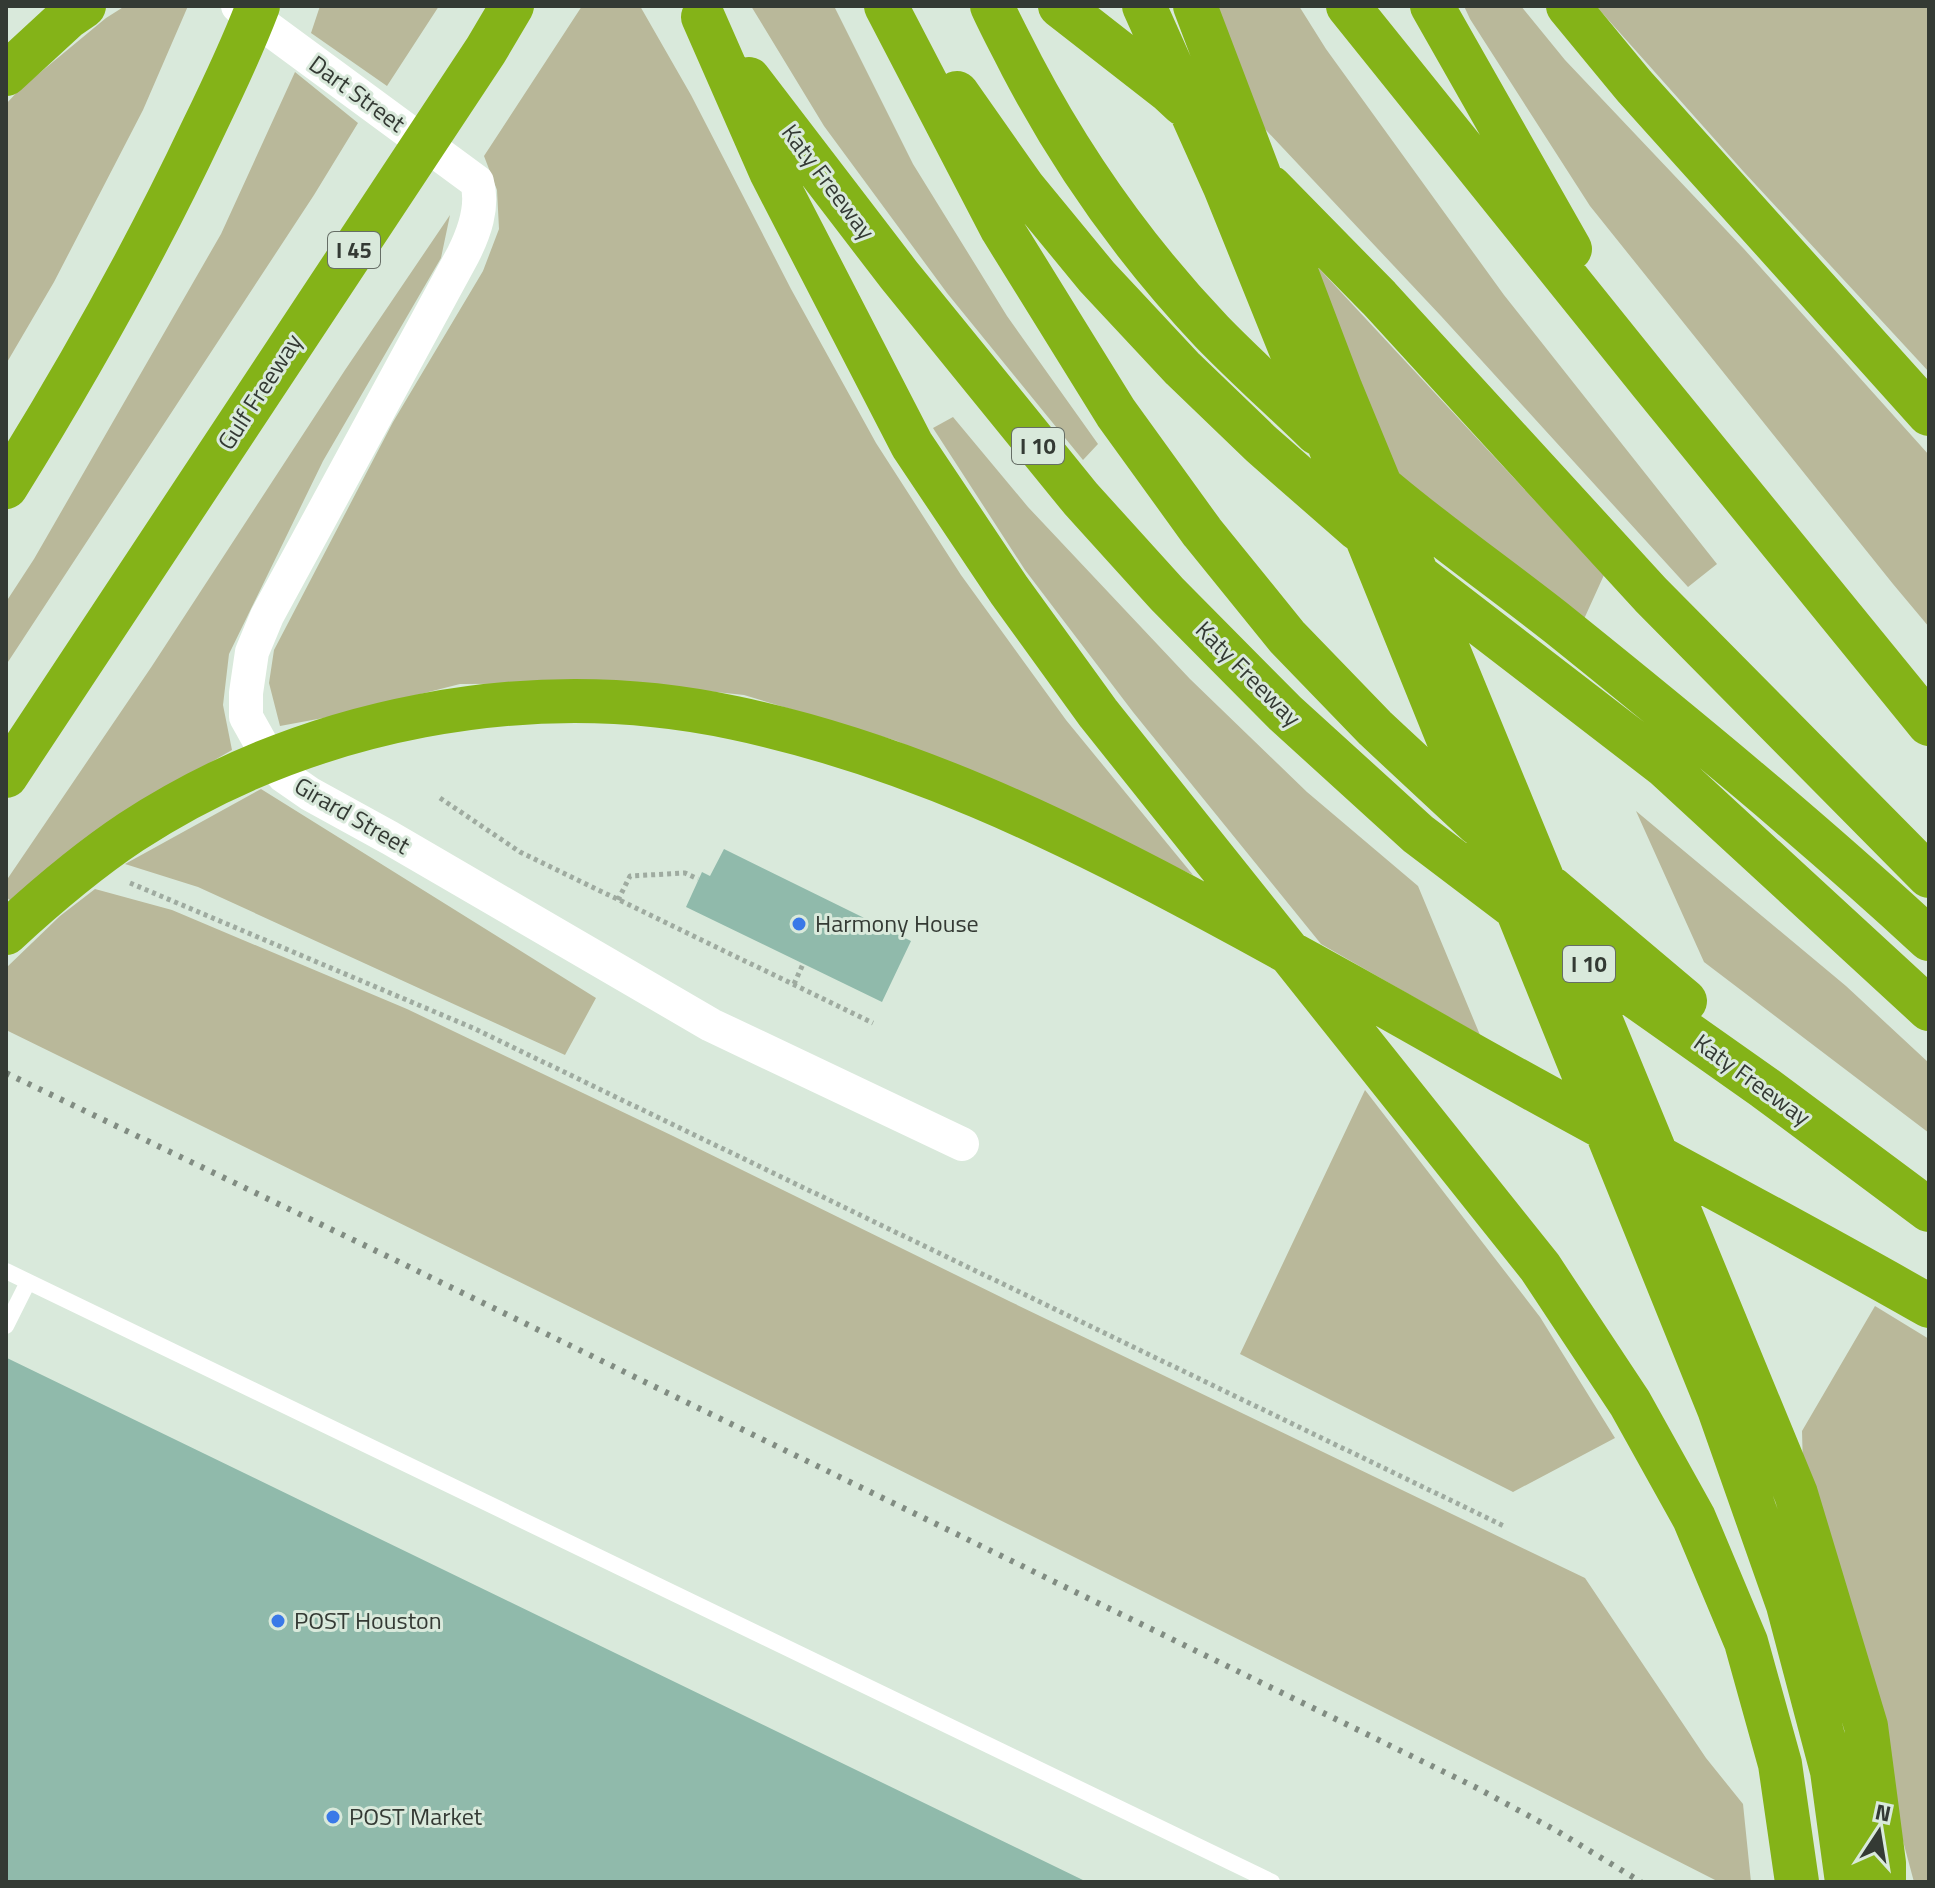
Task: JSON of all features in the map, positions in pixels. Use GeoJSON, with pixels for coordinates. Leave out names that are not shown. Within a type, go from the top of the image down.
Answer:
{"type":"FeatureCollection","features":[{"type":"Feature","properties":{"kind":"highway"},"geometry":{"type":"LineString","coordinates":[[6,74],[84,6]]}},
{"type":"Feature","properties":{"kind":"highway"},"geometry":{"type":"LineString","coordinates":[[6,487],[113,307],[172,196],[258,6]]}},
{"type":"Feature","properties":{"kind":"highway","name":"Gulf Freeway"},"geometry":{"type":"LineString","coordinates":[[6,776],[486,50],[512,6]]}},
{"type":"Feature","properties":{"kind":"highway"},"geometry":{"type":"LineString","coordinates":[[886,6],[1002,229],[1116,413],[1202,532],[1287,637],[1440,790],[1757,1071],[1926,1208]]}},
{"type":"Feature","properties":{"kind":"highway"},"geometry":{"type":"LineString","coordinates":[[895,6],[1023,187],[1097,277],[1182,368],[1346,520],[1665,766],[1929,1009]]}},
{"type":"Feature","properties":{"kind":"highway"},"geometry":{"type":"LineString","coordinates":[[992,6],[1035,91],[1093,186],[1162,276],[1213,333],[1327,442],[1679,722],[1797,821],[1929,939]]}},
{"type":"Feature","properties":{"kind":"highway"},"geometry":{"type":"LineString","coordinates":[[1060,6],[1169,91],[1295,211],[1379,298],[1651,595],[1929,876]]}},
{"type":"Feature","properties":{"kind":"highway"},"geometry":{"type":"LineString","coordinates":[[1144,6],[1225,187],[1719,1409],[1788,1605],[1832,1771],[1847,1882]]}},
{"type":"Feature","properties":{"kind":"highway"},"geometry":{"type":"LineString","coordinates":[[1195,6],[1341,390],[1796,1494],[1866,1726],[1884,1882]]}},
{"type":"Feature","properties":{"kind":"highway"},"geometry":{"type":"LineString","coordinates":[[1348,6],[1929,724]]}},
{"type":"Feature","properties":{"kind":"highway"},"geometry":{"type":"LineString","coordinates":[[1432,6],[1587,279],[1652,384]]}},
{"type":"Feature","properties":{"kind":"highway"},"geometry":{"type":"LineString","coordinates":[[1568,6],[1634,86],[1929,414]]}},
{"type":"Feature","properties":{"kind":"highway"},"geometry":{"type":"LineString","coordinates":[[699,12],[771,172],[912,445],[1009,590],[1098,713],[1540,1267],[1630,1403],[1694,1518],[1746,1642],[1780,1764],[1797,1882]]}},
{"type":"Feature","properties":{"kind":"highway","name":"Katy Freeway"},"geometry":{"type":"LineString","coordinates":[[699,12],[899,275],[1081,499],[1167,594],[1285,713],[1418,834],[1584,961],[1757,1071]]}},
{"type":"Feature","properties":{"kind":"highway"},"geometry":{"type":"LineString","coordinates":[[6,933],[79,870],[130,833],[178,804],[270,760],[333,738],[448,710],[508,704],[575,701],[638,704],[733,717],[858,751],[974,795],[1069,836],[1315,965],[1929,1306]]}},
{"type":"Feature","properties":{"kind":"street","name":"Dart Street"},"geometry":{"type":"LineString","coordinates":[[238,6],[477,182]]}},
{"type":"Feature","properties":{"kind":"street","name":"Girard Street"},"geometry":{"type":"LineString","coordinates":[[477,182],[480,206],[471,239],[267,616],[252,652],[246,717],[255,735],[284,776],[310,794],[711,1025],[962,1144]]}},
{"type":"Feature","properties":{"kind":"lane"},"geometry":{"type":"LineString","coordinates":[[6,1271],[1272,1882]]}},
{"type":"Feature","properties":{"kind":"lane"},"geometry":{"type":"LineString","coordinates":[[6,1326],[28,1282]]}},
{"type":"Feature","properties":{"kind":"path"},"geometry":{"type":"LineString","coordinates":[[440,798],[520,852],[873,1023]]}},
{"type":"Feature","properties":{"kind":"path"},"geometry":{"type":"LineString","coordinates":[[618,900],[630,876],[685,873],[698,879]]}},
{"type":"Feature","properties":{"kind":"path"},"geometry":{"type":"LineString","coordinates":[[121,879],[473,1028],[1506,1527]]}},
{"type":"Feature","properties":{"kind":"path"},"geometry":{"type":"LineString","coordinates":[[794,984],[803,964]]}},
{"type":"Feature","properties":{"kind":"green space"},"geometry":{"type":"Polygon","coordinates":[[[125,6],[188,6],[143,110],[54,282],[6,364],[6,104],[106,18],[125,6]]]}},
{"type":"Feature","properties":{"kind":"green space"},"geometry":{"type":"Polygon","coordinates":[[[320,6],[439,6],[387,86],[311,33],[320,6]]]}},
{"type":"Feature","properties":{"kind":"green space"},"geometry":{"type":"Polygon","coordinates":[[[582,6],[640,6],[691,95],[791,289],[876,443],[961,575],[1066,720],[1193,875],[897,741],[744,695],[631,683],[460,684],[334,716],[280,726],[269,683],[274,650],[393,422],[483,271],[499,229],[497,190],[484,156],[582,6]]]}},
{"type":"Feature","properties":{"kind":"green space"},"geometry":{"type":"Polygon","coordinates":[[[751,6],[834,6],[913,164],[1007,316],[1098,444],[1083,460],[947,293],[824,126],[751,6]]]}},
{"type":"Feature","properties":{"kind":"green space"},"geometry":{"type":"Polygon","coordinates":[[[1207,6],[1299,6],[1326,49],[1504,295],[1717,564],[1688,587],[1441,316],[1249,112],[1207,6]]]}},
{"type":"Feature","properties":{"kind":"green space"},"geometry":{"type":"Polygon","coordinates":[[[1464,6],[1521,6],[1565,60],[1744,249],[1929,455],[1929,627],[1590,206],[1464,6]]]}},
{"type":"Feature","properties":{"kind":"green space"},"geometry":{"type":"Polygon","coordinates":[[[1596,6],[1929,6],[1929,372],[1743,171],[1596,6]]]}},
{"type":"Feature","properties":{"kind":"green space"},"geometry":{"type":"Polygon","coordinates":[[[295,72],[358,123],[6,665],[6,602],[34,559],[221,234],[295,72]]]}},
{"type":"Feature","properties":{"kind":"green space"},"geometry":{"type":"Polygon","coordinates":[[[450,215],[441,258],[323,461],[229,654],[223,705],[232,750],[142,802],[11,901],[6,897],[6,881],[450,215]]]}},
{"type":"Feature","properties":{"kind":"green space"},"geometry":{"type":"Polygon","coordinates":[[[1313,262],[1604,575],[1584,619],[1389,467],[1313,262]]]}},
{"type":"Feature","properties":{"kind":"green space"},"geometry":{"type":"Polygon","coordinates":[[[953,417],[1028,507],[1190,679],[1307,792],[1418,886],[1480,1035],[1321,944],[1133,712],[1025,570],[933,428],[953,417]]]}},
{"type":"Feature","properties":{"kind":"green space"},"geometry":{"type":"Polygon","coordinates":[[[261,789],[596,998],[565,1055],[198,887],[125,864],[261,789]]]}},
{"type":"Feature","properties":{"kind":"green space"},"geometry":{"type":"Polygon","coordinates":[[[1636,811],[1846,986],[1929,1063],[1929,1133],[1704,962],[1636,811]]]}},
{"type":"Feature","properties":{"kind":"green space"},"geometry":{"type":"Polygon","coordinates":[[[95,889],[172,910],[407,1009],[1585,1578],[1706,1758],[1743,1804],[1751,1882],[1719,1882],[864,1453],[6,1030],[6,968],[60,916],[95,889]]]}},
{"type":"Feature","properties":{"kind":"green space"},"geometry":{"type":"Polygon","coordinates":[[[1365,1090],[1540,1317],[1615,1438],[1513,1492],[1240,1354],[1365,1090]]]}},
{"type":"Feature","properties":{"kind":"green space"},"geometry":{"type":"Polygon","coordinates":[[[1875,1306],[1929,1339],[1929,1882],[1914,1882],[1803,1468],[1802,1431],[1875,1306]]]}},
{"type":"Feature","properties":{"kind":"building","name":"Harmony House"},"geometry":{"type":"Polygon","coordinates":[[[724,849],[911,941],[882,1002],[686,907],[702,872],[710,876],[724,849]]]}},
{"type":"Feature","properties":{"kind":"building","name":"POST Houston"},"geometry":{"type":"Polygon","coordinates":[[[7,1358],[1087,1882],[6,1882],[7,1358]]]}},
{"type":"Feature","properties":{"kind":"railway"},"geometry":{"type":"LineString","coordinates":[[6,1073],[1477,1788],[1557,1831],[1641,1882]]}},
{"type":"Feature","properties":{"kind":"place","name":"Harmony House"},"geometry":{"type":"Point","coordinates":[799,924]}},
{"type":"Feature","properties":{"kind":"place","name":"POST Houston"},"geometry":{"type":"Point","coordinates":[278,1621]}},
{"type":"Feature","properties":{"kind":"place","name":"POST Market"},"geometry":{"type":"Point","coordinates":[333,1817]}}]}
